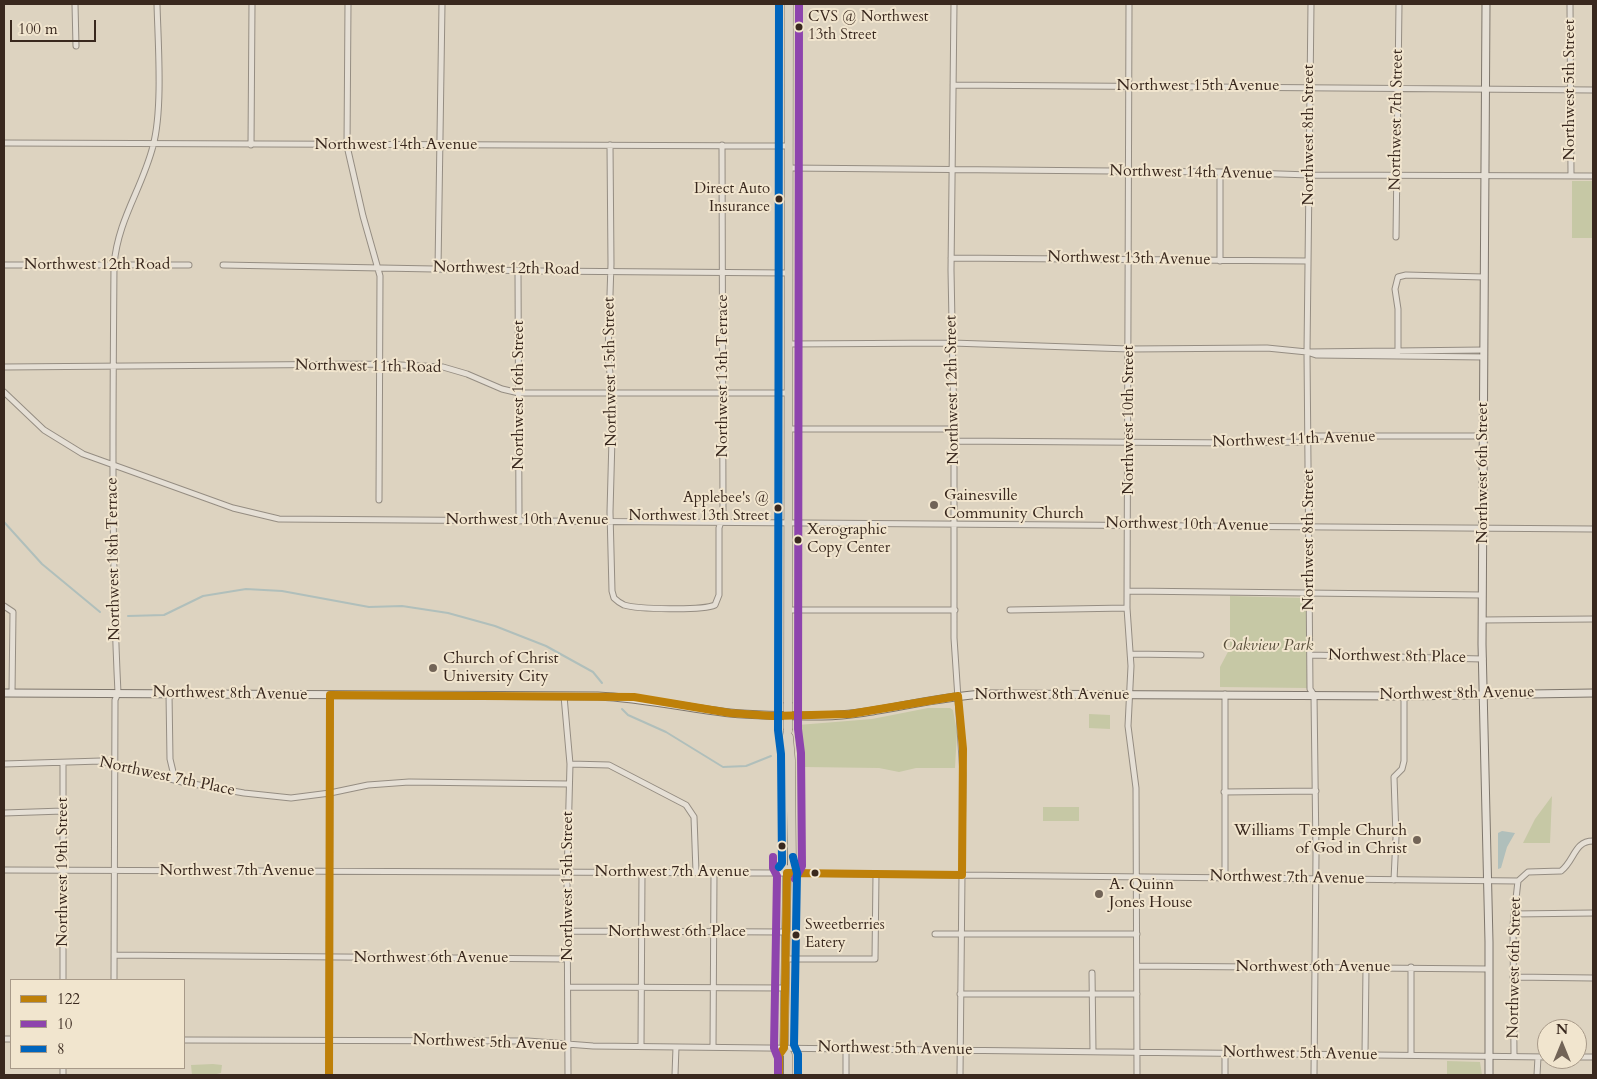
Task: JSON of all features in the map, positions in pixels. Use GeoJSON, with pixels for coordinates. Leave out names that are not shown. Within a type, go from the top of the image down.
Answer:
{"type":"FeatureCollection","features":[{"type":"Feature","properties":{"kind":"main road"},"geometry":{"type":"LineString","coordinates":[[788,1075],[788,1055],[784,1048],[787,873],[792,866],[791,753],[788,730],[789,4]]}},
{"type":"Feature","properties":{"kind":"main road"},"geometry":{"type":"LineString","coordinates":[[779,1075],[779,1055],[784,1048]]}},
{"type":"Feature","properties":{"kind":"street"},"geometry":{"type":"LineString","coordinates":[[75,4],[76,46]]}},
{"type":"Feature","properties":{"kind":"street","name":"Northwest 18th Terrace"},"geometry":{"type":"LineString","coordinates":[[114,979],[115,700],[118,693],[115,644],[113,464],[114,265],[116,242],[154,144],[157,106],[157,4]]}},
{"type":"Feature","properties":{"kind":"street"},"geometry":{"type":"LineString","coordinates":[[251,145],[252,4]]}},
{"type":"Feature","properties":{"kind":"street"},"geometry":{"type":"LineString","coordinates":[[348,4],[347,146],[380,276],[380,500]]}},
{"type":"Feature","properties":{"kind":"street"},"geometry":{"type":"LineString","coordinates":[[438,268],[442,4]]}},
{"type":"Feature","properties":{"kind":"street","name":"Northwest 12th Street"},"geometry":{"type":"LineString","coordinates":[[954,4],[951,258],[954,429],[954,638],[963,749],[960,1075]]}},
{"type":"Feature","properties":{"kind":"street","name":"Northwest 10th Street"},"geometry":{"type":"LineString","coordinates":[[1129,4],[1128,608],[1131,654],[1128,694],[1129,743],[1136,788],[1137,1075]]}},
{"type":"Feature","properties":{"kind":"street","name":"Northwest 8th Street"},"geometry":{"type":"LineString","coordinates":[[1311,4],[1308,87],[1310,175],[1307,352],[1310,688],[1314,695],[1316,791],[1314,1075]]}},
{"type":"Feature","properties":{"kind":"street","name":"Northwest 7th Street"},"geometry":{"type":"LineString","coordinates":[[1396,237],[1399,4]]}},
{"type":"Feature","properties":{"kind":"street","name":"Northwest 6th Street"},"geometry":{"type":"LineString","coordinates":[[1486,4],[1482,620],[1490,942],[1489,1075]]}},
{"type":"Feature","properties":{"kind":"street","name":"Northwest 5th Street"},"geometry":{"type":"LineString","coordinates":[[1570,4],[1571,176]]}},
{"type":"Feature","properties":{"kind":"street","name":"Northwest 15th Avenue"},"geometry":{"type":"LineString","coordinates":[[953,85],[1593,90]]}},
{"type":"Feature","properties":{"kind":"street","name":"Northwest 14th Avenue"},"geometry":{"type":"LineString","coordinates":[[4,143],[347,146],[441,144],[789,146]]}},
{"type":"Feature","properties":{"kind":"street","name":"Northwest 15th Street"},"geometry":{"type":"LineString","coordinates":[[610,145],[608,355],[612,394],[610,520],[614,598],[623,605],[632,606],[698,608],[715,605]]}},
{"type":"Feature","properties":{"kind":"street","name":"Northwest 13th Terrace"},"geometry":{"type":"LineString","coordinates":[[715,605],[719,595],[719,528],[722,520],[722,145]]}},
{"type":"Feature","properties":{"kind":"street","name":"Northwest 14th Avenue"},"geometry":{"type":"LineString","coordinates":[[789,168],[1220,172],[1310,175],[1593,176]]}},
{"type":"Feature","properties":{"kind":"street"},"geometry":{"type":"LineString","coordinates":[[1220,172],[1220,260]]}},
{"type":"Feature","properties":{"kind":"street","name":"Northwest 13th Avenue"},"geometry":{"type":"LineString","coordinates":[[951,258],[1308,261]]}},
{"type":"Feature","properties":{"kind":"street","name":"Northwest 12th Road"},"geometry":{"type":"LineString","coordinates":[[4,265],[189,265]]}},
{"type":"Feature","properties":{"kind":"street","name":"Northwest 12th Road"},"geometry":{"type":"LineString","coordinates":[[223,265],[789,273]]}},
{"type":"Feature","properties":{"kind":"street","name":"Northwest 16th Street"},"geometry":{"type":"LineString","coordinates":[[518,270],[519,519]]}},
{"type":"Feature","properties":{"kind":"street"},"geometry":{"type":"LineString","coordinates":[[1398,356],[1398,309],[1395,289],[1398,277],[1406,275],[1484,277]]}},
{"type":"Feature","properties":{"kind":"street"},"geometry":{"type":"LineString","coordinates":[[789,344],[952,343],[1129,349],[1258,348],[1307,352],[1398,350],[1484,354]]}},
{"type":"Feature","properties":{"kind":"street"},"geometry":{"type":"LineString","coordinates":[[1307,352],[1316,355],[1398,356],[1484,354]]}},
{"type":"Feature","properties":{"kind":"street","name":"Northwest 11th Road"},"geometry":{"type":"LineString","coordinates":[[4,368],[380,364],[454,369],[502,390],[519,393],[788,393]]}},
{"type":"Feature","properties":{"kind":"street","name":"Northwest 10th Avenue"},"geometry":{"type":"LineString","coordinates":[[4,392],[44,430],[83,454],[233,508],[278,519],[722,520],[1593,529]]}},
{"type":"Feature","properties":{"kind":"street"},"geometry":{"type":"LineString","coordinates":[[788,429],[954,429]]}},
{"type":"Feature","properties":{"kind":"street","name":"Northwest 11th Avenue"},"geometry":{"type":"LineString","coordinates":[[954,441],[1300,442],[1315,436],[1483,436]]}},
{"type":"Feature","properties":{"kind":"street"},"geometry":{"type":"LineString","coordinates":[[1128,591],[1482,595]]}},
{"type":"Feature","properties":{"kind":"street"},"geometry":{"type":"LineString","coordinates":[[4,606],[12,612],[12,693]]}},
{"type":"Feature","properties":{"kind":"street"},"geometry":{"type":"LineString","coordinates":[[1010,610],[1128,608]]}},
{"type":"Feature","properties":{"kind":"street"},"geometry":{"type":"LineString","coordinates":[[788,610],[955,610]]}},
{"type":"Feature","properties":{"kind":"street"},"geometry":{"type":"LineString","coordinates":[[1482,620],[1593,620]]}},
{"type":"Feature","properties":{"kind":"street"},"geometry":{"type":"LineString","coordinates":[[1131,654],[1201,655]]}},
{"type":"Feature","properties":{"kind":"street","name":"Northwest 8th Place"},"geometry":{"type":"LineString","coordinates":[[1310,655],[1483,659]]}},
{"type":"Feature","properties":{"kind":"street","name":"Northwest 8th Avenue"},"geometry":{"type":"LineString","coordinates":[[4,693],[634,697],[730,713],[774,716],[850,714],[958,696],[1128,694],[1404,696],[1593,692]]}},
{"type":"Feature","properties":{"kind":"street"},"geometry":{"type":"LineString","coordinates":[[169,694],[170,759],[174,780]]}},
{"type":"Feature","properties":{"kind":"street"},"geometry":{"type":"LineString","coordinates":[[1225,694],[1225,878]]}},
{"type":"Feature","properties":{"kind":"street"},"geometry":{"type":"LineString","coordinates":[[329,1075],[330,695]]}},
{"type":"Feature","properties":{"kind":"street","name":"Northwest 15th Street"},"geometry":{"type":"LineString","coordinates":[[564,696],[570,764],[567,872],[568,1075]]}},
{"type":"Feature","properties":{"kind":"street"},"geometry":{"type":"LineString","coordinates":[[1394,880],[1396,837],[1394,777],[1402,768],[1404,761],[1404,696]]}},
{"type":"Feature","properties":{"kind":"street","name":"Northwest 7th Place"},"geometry":{"type":"LineString","coordinates":[[4,764],[63,763],[73,761],[115,764],[174,780],[244,793],[291,798],[330,793],[368,785],[409,782],[569,784]]}},
{"type":"Feature","properties":{"kind":"street","name":"Northwest 19th Street"},"geometry":{"type":"LineString","coordinates":[[63,763],[63,979]]}},
{"type":"Feature","properties":{"kind":"street"},"geometry":{"type":"LineString","coordinates":[[570,764],[609,765],[686,806],[694,817],[696,872]]}},
{"type":"Feature","properties":{"kind":"street"},"geometry":{"type":"LineString","coordinates":[[1224,792],[1316,791]]}},
{"type":"Feature","properties":{"kind":"street"},"geometry":{"type":"LineString","coordinates":[[4,813],[63,811]]}},
{"type":"Feature","properties":{"kind":"street","name":"Northwest 7th Avenue"},"geometry":{"type":"LineString","coordinates":[[4,870],[714,872],[1518,881],[1528,872],[1561,870],[1568,865],[1578,846],[1584,841],[1593,841]]}},
{"type":"Feature","properties":{"kind":"street"},"geometry":{"type":"LineString","coordinates":[[642,872],[642,1046]]}},
{"type":"Feature","properties":{"kind":"street"},"geometry":{"type":"LineString","coordinates":[[713,1047],[714,872]]}},
{"type":"Feature","properties":{"kind":"street"},"geometry":{"type":"LineString","coordinates":[[786,958],[875,959],[876,874]]}},
{"type":"Feature","properties":{"kind":"street","name":"Northwest 6th Street"},"geometry":{"type":"LineString","coordinates":[[1514,1056],[1514,914],[1518,881]]}},
{"type":"Feature","properties":{"kind":"street"},"geometry":{"type":"LineString","coordinates":[[1514,914],[1593,913]]}},
{"type":"Feature","properties":{"kind":"street","name":"Northwest 6th Place"},"geometry":{"type":"LineString","coordinates":[[567,931],[786,932]]}},
{"type":"Feature","properties":{"kind":"street"},"geometry":{"type":"LineString","coordinates":[[934,934],[1137,934]]}},
{"type":"Feature","properties":{"kind":"street","name":"Northwest 6th Avenue"},"geometry":{"type":"LineString","coordinates":[[114,955],[567,959]]}},
{"type":"Feature","properties":{"kind":"street","name":"Northwest 6th Avenue"},"geometry":{"type":"LineString","coordinates":[[1137,966],[1314,966],[1489,969]]}},
{"type":"Feature","properties":{"kind":"street"},"geometry":{"type":"LineString","coordinates":[[1365,1054],[1366,967]]}},
{"type":"Feature","properties":{"kind":"street"},"geometry":{"type":"LineString","coordinates":[[1411,967],[1411,1055]]}},
{"type":"Feature","properties":{"kind":"street"},"geometry":{"type":"LineString","coordinates":[[1092,972],[1093,1051]]}},
{"type":"Feature","properties":{"kind":"street"},"geometry":{"type":"LineString","coordinates":[[1513,977],[1593,978]]}},
{"type":"Feature","properties":{"kind":"street"},"geometry":{"type":"LineString","coordinates":[[568,987],[785,988]]}},
{"type":"Feature","properties":{"kind":"street"},"geometry":{"type":"LineString","coordinates":[[960,994],[1137,994]]}},
{"type":"Feature","properties":{"kind":"street","name":"Northwest 5th Avenue"},"geometry":{"type":"LineString","coordinates":[[185,1040],[528,1041],[676,1047],[1537,1057]]}},
{"type":"Feature","properties":{"kind":"street"},"geometry":{"type":"LineString","coordinates":[[675,1075],[676,1047]]}},
{"type":"Feature","properties":{"kind":"street"},"geometry":{"type":"LineString","coordinates":[[846,1048],[846,1075]]}},
{"type":"Feature","properties":{"kind":"street"},"geometry":{"type":"LineString","coordinates":[[1225,1053],[1225,1075]]}},
{"type":"Feature","properties":{"kind":"green space"},"geometry":{"type":"Polygon","coordinates":[[[1572,181],[1593,181],[1593,238],[1572,238],[1572,181]]]}},
{"type":"Feature","properties":{"kind":"green space","name":"Oakview Park"},"geometry":{"type":"Polygon","coordinates":[[[1230,596],[1306,598],[1307,688],[1220,687],[1220,667],[1230,648],[1230,596]]]}},
{"type":"Feature","properties":{"kind":"green space"},"geometry":{"type":"Polygon","coordinates":[[[928,708],[950,708],[953,710],[957,732],[955,768],[916,768],[899,772],[879,768],[805,767],[805,755],[798,754],[798,725],[872,719],[928,708]]]}},
{"type":"Feature","properties":{"kind":"green space"},"geometry":{"type":"Polygon","coordinates":[[[1089,714],[1110,715],[1110,729],[1089,728],[1089,714]]]}},
{"type":"Feature","properties":{"kind":"green space"},"geometry":{"type":"Polygon","coordinates":[[[1552,796],[1550,843],[1523,843],[1535,819],[1552,796]]]}},
{"type":"Feature","properties":{"kind":"green space"},"geometry":{"type":"Polygon","coordinates":[[[1043,807],[1079,807],[1079,821],[1043,821],[1043,807]]]}},
{"type":"Feature","properties":{"kind":"green space"},"geometry":{"type":"Polygon","coordinates":[[[1447,1061],[1480,1062],[1482,1075],[1447,1075],[1447,1061]]]}},
{"type":"Feature","properties":{"kind":"green space"},"geometry":{"type":"Polygon","coordinates":[[[191,1065],[222,1065],[221,1073],[192,1075],[191,1065]]]}},
{"type":"Feature","properties":{"kind":"shaded area"},"geometry":{"type":"Polygon","coordinates":[[[1502,831],[1515,833],[1507,847],[1501,868],[1498,869],[1498,833],[1502,831]]]}},
{"type":"Feature","properties":{"kind":"waterway"},"geometry":{"type":"LineString","coordinates":[[4,522],[42,564],[100,612]]}},
{"type":"Feature","properties":{"kind":"waterway"},"geometry":{"type":"LineString","coordinates":[[128,616],[164,615],[203,596],[246,589],[282,591],[369,607],[402,606],[448,613],[495,626],[546,646],[593,672],[602,683]]}},
{"type":"Feature","properties":{"kind":"waterway"},"geometry":{"type":"LineString","coordinates":[[622,709],[628,715],[666,732],[723,767],[746,766],[771,756]]}},
{"type":"Feature","properties":{"kind":"transit line","name":"8"},"geometry":{"type":"LineString","coordinates":[[779,4],[778,730],[781,754],[782,863],[779,867]]}},
{"type":"Feature","properties":{"kind":"transit line","name":"10"},"geometry":{"type":"LineString","coordinates":[[795,879],[802,866],[801,753],[798,729],[799,4]]}},
{"type":"Feature","properties":{"kind":"transit line","name":"122"},"geometry":{"type":"LineString","coordinates":[[329,1075],[330,695],[634,697],[730,713],[773,716],[850,714],[958,696],[963,749],[962,875],[787,873],[784,1048],[779,1055],[779,1075]]}},
{"type":"Feature","properties":{"kind":"transit line","name":"10"},"geometry":{"type":"LineString","coordinates":[[773,857],[773,868],[777,876],[774,1048],[778,1058],[778,1075]]}},
{"type":"Feature","properties":{"kind":"transit line","name":"8"},"geometry":{"type":"LineString","coordinates":[[793,857],[797,873],[794,1045],[798,1054],[798,1075]]}},
{"type":"Feature","properties":{"kind":"place","name":"CVS @ Northwest 13th Street"},"geometry":{"type":"Point","coordinates":[799,27]}},
{"type":"Feature","properties":{"kind":"place","name":"Direct Auto Insurance"},"geometry":{"type":"Point","coordinates":[779,199]}},
{"type":"Feature","properties":{"kind":"place","name":"Gainesville Community Church"},"geometry":{"type":"Point","coordinates":[934,505]}},
{"type":"Feature","properties":{"kind":"place","name":"Applebee's @ Northwest 13th Street"},"geometry":{"type":"Point","coordinates":[778,508]}},
{"type":"Feature","properties":{"kind":"place","name":"Xerographic Copy Center"},"geometry":{"type":"Point","coordinates":[798,540]}},
{"type":"Feature","properties":{"kind":"place","name":"Church of Christ University City"},"geometry":{"type":"Point","coordinates":[433,668]}},
{"type":"Feature","properties":{"kind":"place","name":"Williams Temple Church of God in Christ"},"geometry":{"type":"Point","coordinates":[1417,840]}},
{"type":"Feature","properties":{"kind":"place","name":"A. Quinn Jones House"},"geometry":{"type":"Point","coordinates":[1099,894]}},
{"type":"Feature","properties":{"kind":"place","name":"Sweetberries Eatery"},"geometry":{"type":"Point","coordinates":[796,935]}}]}
